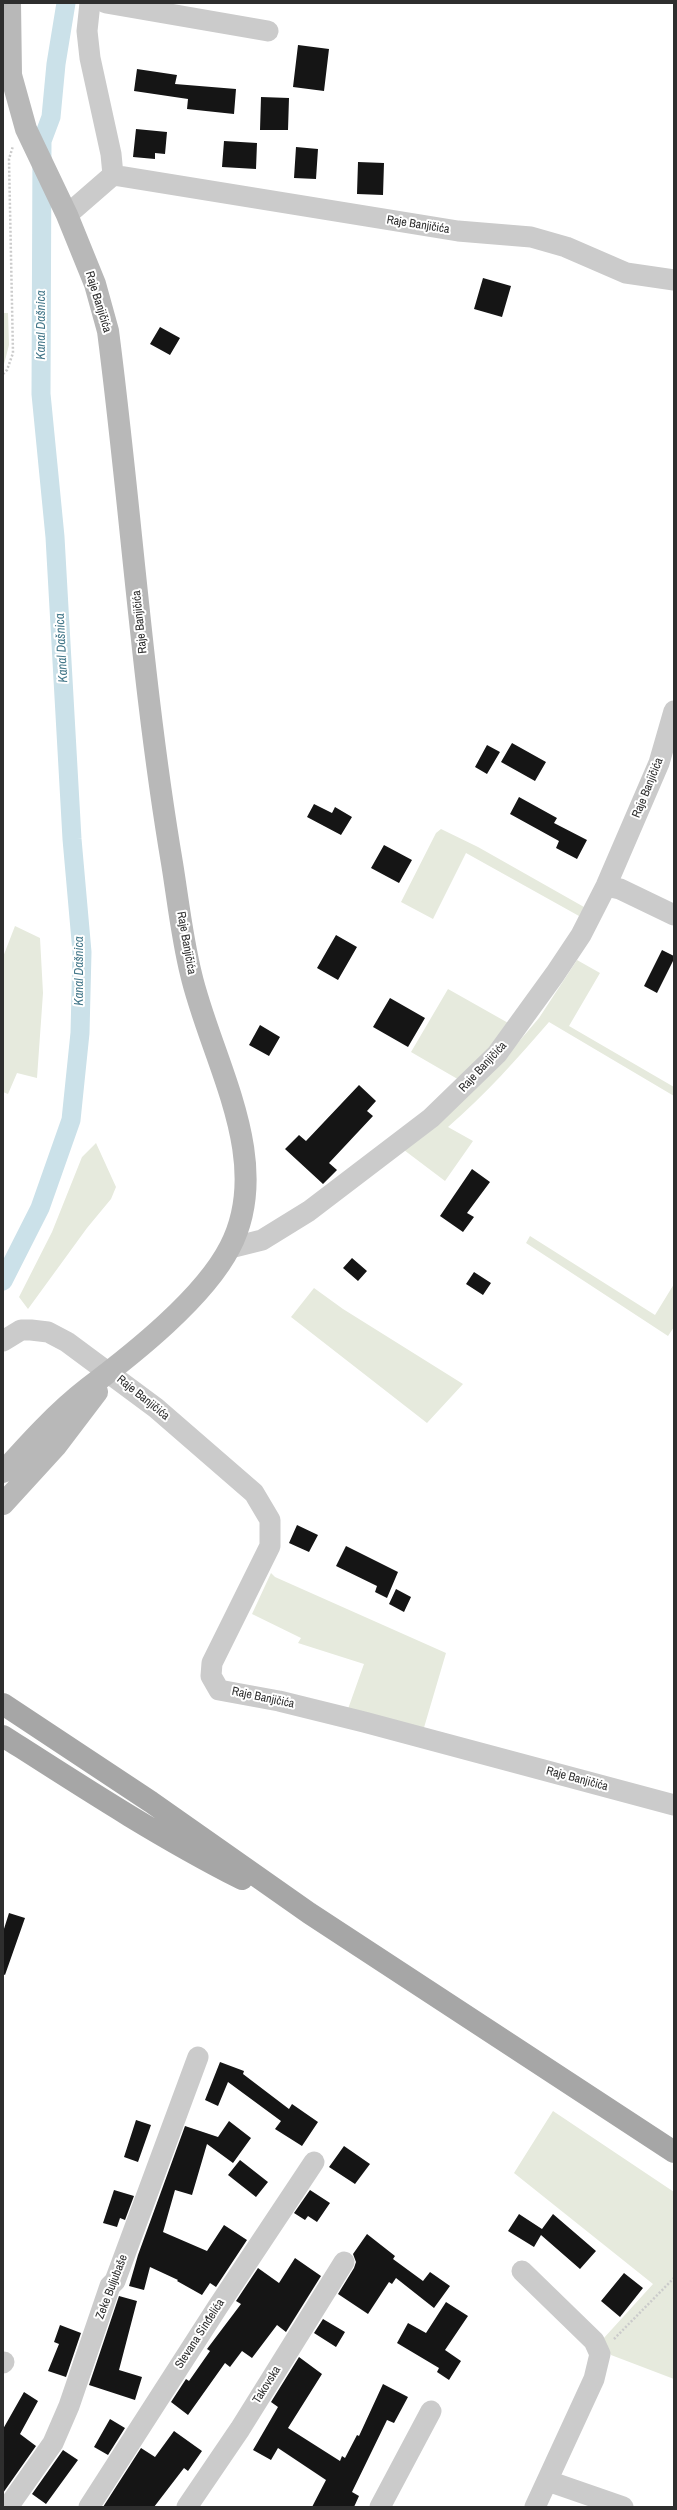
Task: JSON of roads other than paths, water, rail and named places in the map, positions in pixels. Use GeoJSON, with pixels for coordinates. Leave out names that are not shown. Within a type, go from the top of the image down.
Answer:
{"type":"FeatureCollection","features":[{"type":"Feature","properties":{"kind":"main road","name":"Raje Banjičića"},"geometry":{"type":"LineString","coordinates":[[10,3],[11,75],[25,124],[64,206],[95,284],[108,331],[155,761],[191,975],[236,1119],[247,1165],[244,1210],[230,1248],[198,1292],[111,1373]]}},
{"type":"Feature","properties":{"kind":"main road"},"geometry":{"type":"LineString","coordinates":[[3,1472],[66,1407],[87,1389],[111,1373]]}},
{"type":"Feature","properties":{"kind":"main road"},"geometry":{"type":"LineString","coordinates":[[3,1504],[56,1446],[111,1373]]}},
{"type":"Feature","properties":{"kind":"main road"},"geometry":{"type":"LineString","coordinates":[[3,1704],[157,1806],[309,1913],[674,2152]]}},
{"type":"Feature","properties":{"kind":"main road"},"geometry":{"type":"LineString","coordinates":[[3,1736],[84,1788],[202,1859],[309,1913]]}},
{"type":"Feature","properties":{"kind":"street"},"geometry":{"type":"LineString","coordinates":[[64,206],[113,175],[110,147],[90,58],[88,30],[98,4],[268,32]]}},
{"type":"Feature","properties":{"kind":"street","name":"Raje Banjičića"},"geometry":{"type":"LineString","coordinates":[[113,175],[458,231],[531,237],[566,247],[626,274],[674,280]]}},
{"type":"Feature","properties":{"kind":"street","name":"Raje Banjičića"},"geometry":{"type":"LineString","coordinates":[[230,1248],[262,1240],[309,1211],[431,1118],[463,1089],[497,1054],[530,1012],[580,934],[606,886],[659,763],[674,711]]}},
{"type":"Feature","properties":{"kind":"street"},"geometry":{"type":"LineString","coordinates":[[606,886],[620,889],[674,915]]}},
{"type":"Feature","properties":{"kind":"street","name":"Raje Banjičića"},"geometry":{"type":"LineString","coordinates":[[3,1341],[21,1330],[48,1332],[67,1342],[111,1373],[254,1493],[270,1520],[270,1546],[212,1663],[211,1676],[219,1690],[279,1701],[364,1722],[674,1805]]}},
{"type":"Feature","properties":{"kind":"street","name":"Zeke Buljubaše"},"geometry":{"type":"LineString","coordinates":[[8,2507],[53,2443],[66,2412],[110,2286],[114,2281],[198,2057]]}},
{"type":"Feature","properties":{"kind":"street","name":"Stevana Sinđelića"},"geometry":{"type":"LineString","coordinates":[[89,2507],[217,2308],[314,2162]]}},
{"type":"Feature","properties":{"kind":"street","name":"Takovska"},"geometry":{"type":"LineString","coordinates":[[187,2507],[240,2429],[344,2262]]}},
{"type":"Feature","properties":{"kind":"street"},"geometry":{"type":"LineString","coordinates":[[522,2270],[594,2340],[600,2354],[594,2379],[535,2507]]}},
{"type":"Feature","properties":{"kind":"street"},"geometry":{"type":"LineString","coordinates":[[380,2507],[431,2411]]}},
{"type":"Feature","properties":{"kind":"street"},"geometry":{"type":"LineString","coordinates":[[548,2481],[623,2507]]}},
{"type":"Feature","properties":{"kind":"waterway","name":"Kanal Dašnica"},"geometry":{"type":"LineString","coordinates":[[3,1281],[40,1208],[71,1120],[80,1033],[82,952],[72,839],[55,537],[41,394],[42,141],[51,117],[56,64],[66,3]]}}]}
